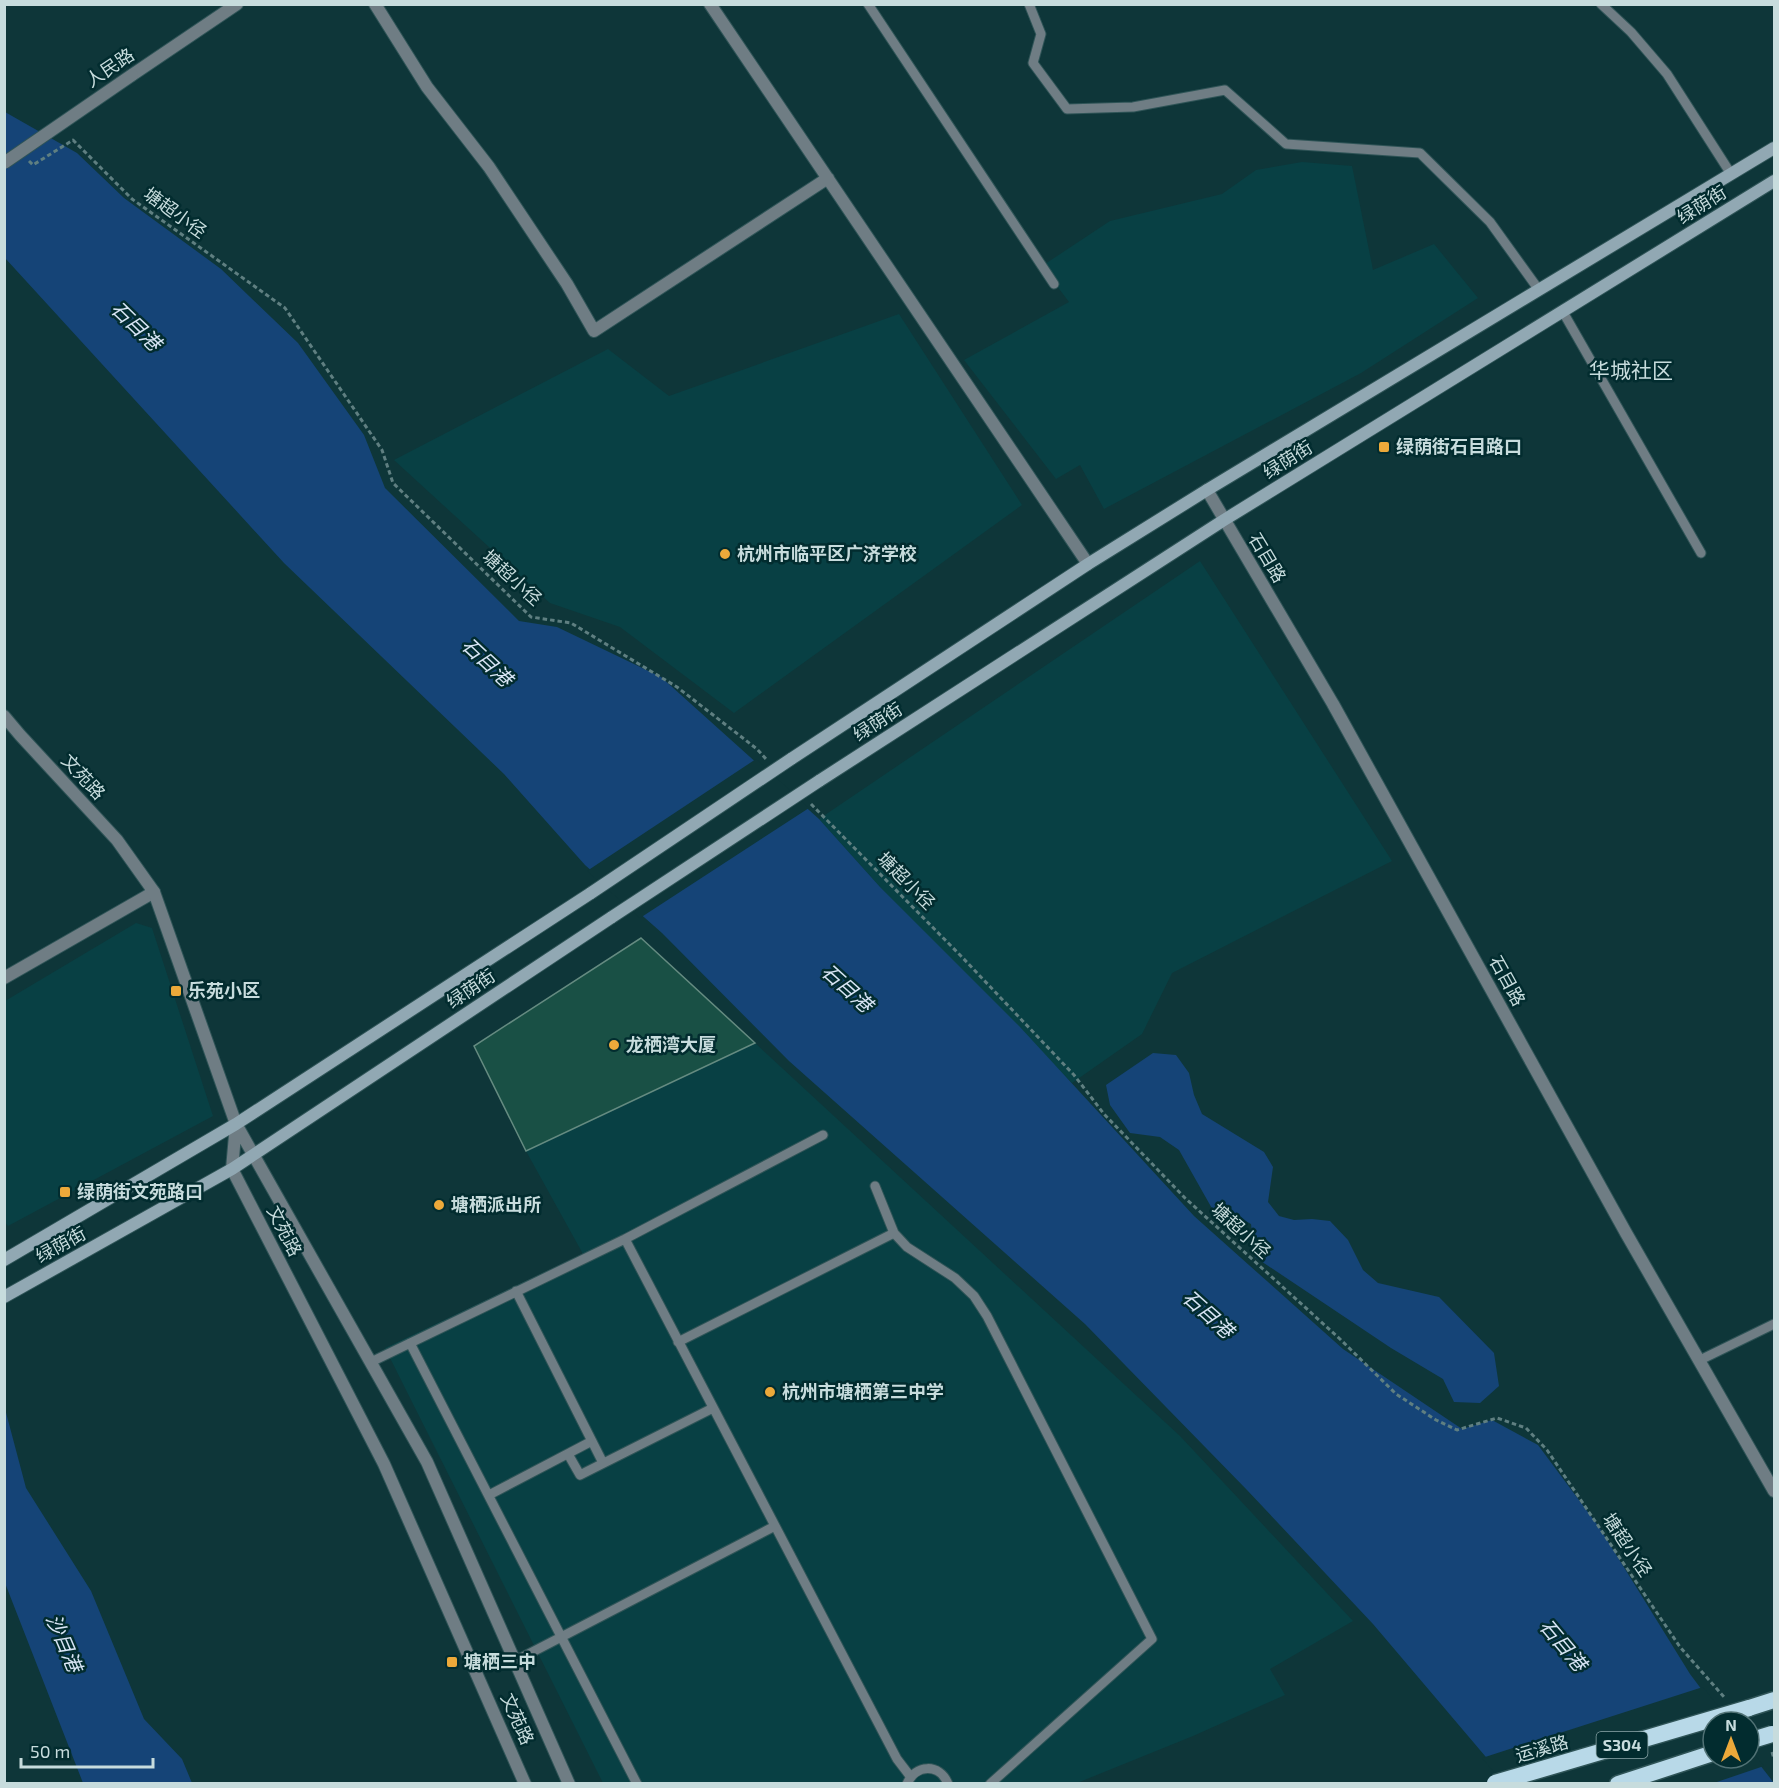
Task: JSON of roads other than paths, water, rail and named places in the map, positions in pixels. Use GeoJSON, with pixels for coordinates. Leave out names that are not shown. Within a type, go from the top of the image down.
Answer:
{"type":"FeatureCollection","features":[{"type":"Feature","properties":{"kind":"highway","name":"运溪路"},"geometry":{"type":"LineString","coordinates":[[1494,1783],[1774,1700]]}},
{"type":"Feature","properties":{"kind":"highway","name":"S304"},"geometry":{"type":"LineString","coordinates":[[1618,1784],[1701,1757]]}},
{"type":"Feature","properties":{"kind":"main road","name":"绿荫街"},"geometry":{"type":"LineString","coordinates":[[6,1256],[236,1124],[591,893],[1088,564],[1774,148]]}},
{"type":"Feature","properties":{"kind":"main road","name":"绿荫街"},"geometry":{"type":"LineString","coordinates":[[4,1297],[232,1169],[819,781],[1224,520],[1774,181]]}},
{"type":"Feature","properties":{"kind":"street","name":"人民路"},"geometry":{"type":"LineString","coordinates":[[4,163],[237,4]]}},
{"type":"Feature","properties":{"kind":"street"},"geometry":{"type":"LineString","coordinates":[[375,4],[427,87],[502,187],[567,284],[594,331],[828,178]]}},
{"type":"Feature","properties":{"kind":"street"},"geometry":{"type":"LineString","coordinates":[[710,4],[1088,564]]}},
{"type":"Feature","properties":{"kind":"street","name":"石目路"},"geometry":{"type":"LineString","coordinates":[[1207,490],[1333,704],[1626,1233],[1774,1491]]}},
{"type":"Feature","properties":{"kind":"street","name":"文苑路"},"geometry":{"type":"LineString","coordinates":[[4,716],[117,840],[154,892],[236,1124],[232,1169],[384,1464],[525,1784]]}},
{"type":"Feature","properties":{"kind":"street"},"geometry":{"type":"LineString","coordinates":[[4,978],[154,892]]}},
{"type":"Feature","properties":{"kind":"street"},"geometry":{"type":"LineString","coordinates":[[236,1124],[427,1462],[569,1784]]}},
{"type":"Feature","properties":{"kind":"lane"},"geometry":{"type":"LineString","coordinates":[[868,4],[1054,284]]}},
{"type":"Feature","properties":{"kind":"lane"},"geometry":{"type":"LineString","coordinates":[[1029,4],[1041,34],[1033,63],[1067,109],[1133,107],[1225,90],[1286,144],[1420,153],[1490,222],[1539,290]]}},
{"type":"Feature","properties":{"kind":"lane"},"geometry":{"type":"LineString","coordinates":[[1601,4],[1631,32],[1667,74],[1731,174]]}},
{"type":"Feature","properties":{"kind":"lane"},"geometry":{"type":"LineString","coordinates":[[1563,312],[1701,553]]}},
{"type":"Feature","properties":{"kind":"lane"},"geometry":{"type":"LineString","coordinates":[[371,1362],[625,1239],[823,1135]]}},
{"type":"Feature","properties":{"kind":"lane"},"geometry":{"type":"LineString","coordinates":[[875,1186],[894,1233],[907,1247],[955,1278],[974,1296],[987,1316],[1152,1639],[990,1784]]}},
{"type":"Feature","properties":{"kind":"lane"},"geometry":{"type":"LineString","coordinates":[[678,1342],[894,1233]]}},
{"type":"Feature","properties":{"kind":"lane"},"geometry":{"type":"LineString","coordinates":[[625,1239],[909,1780],[915,1771],[928,1768],[941,1772],[948,1784]]}},
{"type":"Feature","properties":{"kind":"lane"},"geometry":{"type":"LineString","coordinates":[[516,1291],[603,1463]]}},
{"type":"Feature","properties":{"kind":"lane"},"geometry":{"type":"LineString","coordinates":[[1700,1360],[1774,1324]]}},
{"type":"Feature","properties":{"kind":"lane"},"geometry":{"type":"LineString","coordinates":[[410,1343],[637,1784]]}},
{"type":"Feature","properties":{"kind":"lane"},"geometry":{"type":"LineString","coordinates":[[568,1454],[580,1475],[713,1408]]}},
{"type":"Feature","properties":{"kind":"lane"},"geometry":{"type":"LineString","coordinates":[[489,1495],[592,1441]]}},
{"type":"Feature","properties":{"kind":"lane"},"geometry":{"type":"LineString","coordinates":[[515,1661],[775,1526]]}},
{"type":"Feature","properties":{"kind":"water","name":"石目港"},"geometry":{"type":"Polygon","coordinates":[[[5,112],[77,153],[124,198],[221,269],[298,343],[364,435],[385,488],[519,621],[557,627],[661,677],[819,819],[880,887],[1020,1027],[1194,1216],[1343,1349],[1462,1429],[1492,1420],[1538,1445],[1599,1527],[1690,1674],[1717,1710],[1701,1710],[1701,1770],[1761,1770],[1761,1766],[1774,1783],[1508,1783],[1373,1624],[1247,1490],[1085,1324],[789,1061],[662,933],[585,865],[504,774],[284,563],[5,258],[5,112]]]}},
{"type":"Feature","properties":{"kind":"water"},"geometry":{"type":"Polygon","coordinates":[[[1153,1053],[1176,1055],[1189,1073],[1194,1095],[1202,1114],[1264,1152],[1273,1167],[1268,1202],[1279,1216],[1294,1220],[1330,1221],[1348,1240],[1363,1270],[1378,1283],[1439,1297],[1494,1353],[1499,1386],[1480,1403],[1454,1402],[1443,1379],[1391,1348],[1255,1257],[1251,1224],[1238,1217],[1214,1212],[1179,1150],[1160,1137],[1130,1133],[1110,1105],[1106,1085],[1153,1053]]]}},
{"type":"Feature","properties":{"kind":"water","name":"沙目港"},"geometry":{"type":"Polygon","coordinates":[[[4,1405],[26,1488],[91,1591],[144,1719],[182,1759],[192,1783],[83,1783],[5,1583],[4,1405]]]}},
{"type":"Feature","properties":{"kind":"place","name":"绿荫街石目路口"},"geometry":{"type":"Point","coordinates":[1384,447]}},
{"type":"Feature","properties":{"kind":"place","name":"杭州市临平区广济学校"},"geometry":{"type":"Point","coordinates":[725,554]}},
{"type":"Feature","properties":{"kind":"place","name":"乐苑小区"},"geometry":{"type":"Point","coordinates":[176,991]}},
{"type":"Feature","properties":{"kind":"place","name":"龙栖湾大厦"},"geometry":{"type":"Point","coordinates":[614,1045]}},
{"type":"Feature","properties":{"kind":"place","name":"绿荫街文苑路口"},"geometry":{"type":"Point","coordinates":[65,1192]}},
{"type":"Feature","properties":{"kind":"place","name":"塘栖派出所"},"geometry":{"type":"Point","coordinates":[439,1205]}},
{"type":"Feature","properties":{"kind":"place","name":"杭州市塘栖第三中学"},"geometry":{"type":"Point","coordinates":[770,1392]}},
{"type":"Feature","properties":{"kind":"place","name":"塘栖三中"},"geometry":{"type":"Point","coordinates":[452,1662]}},
{"type":"Feature","properties":{"kind":"district","name":"华城社区"},"geometry":{"type":"Point","coordinates":[1631,371]}}]}
